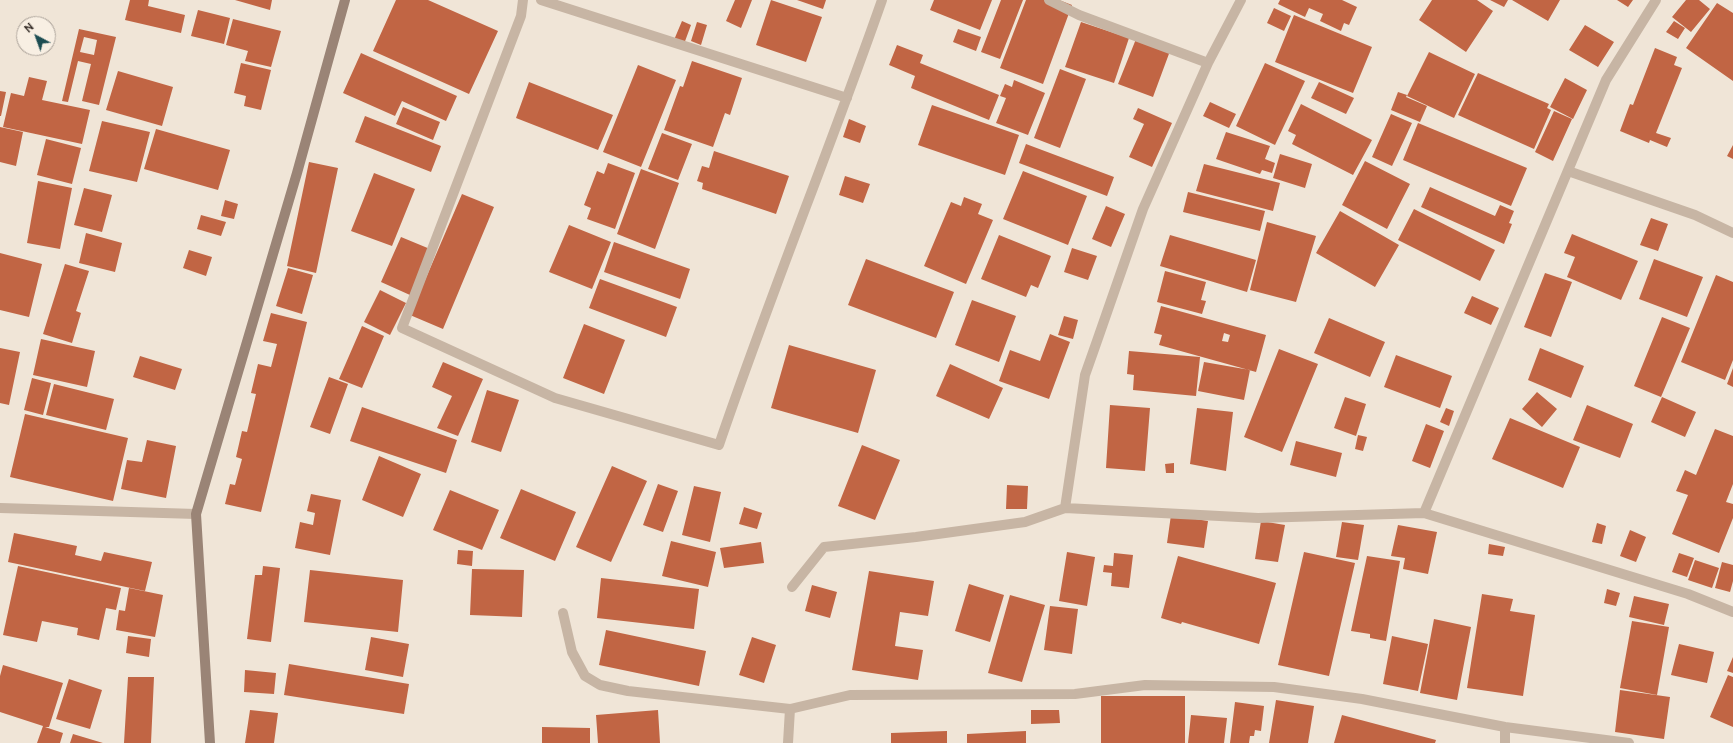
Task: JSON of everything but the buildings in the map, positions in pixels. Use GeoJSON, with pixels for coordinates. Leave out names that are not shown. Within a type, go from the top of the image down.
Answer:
{"type":"FeatureCollection","features":[{"type":"Feature","properties":{"kind":"street"},"geometry":{"type":"LineString","coordinates":[[210,743],[196,514],[297,173],[345,0]]}},
{"type":"Feature","properties":{"kind":"street"},"geometry":{"type":"LineString","coordinates":[[523,0],[521,16],[402,328],[555,398],[719,445],[744,371],[847,98],[882,0]]}},
{"type":"Feature","properties":{"kind":"street"},"geometry":{"type":"LineString","coordinates":[[541,0],[847,98]]}},
{"type":"Feature","properties":{"kind":"street"},"geometry":{"type":"LineString","coordinates":[[1049,0],[1079,15],[1208,63]]}},
{"type":"Feature","properties":{"kind":"street"},"geometry":{"type":"LineString","coordinates":[[1065,508],[1085,375],[1143,209],[1208,63],[1241,0]]}},
{"type":"Feature","properties":{"kind":"street"},"geometry":{"type":"LineString","coordinates":[[1424,513],[1606,80],[1656,0]]}},
{"type":"Feature","properties":{"kind":"street"},"geometry":{"type":"LineString","coordinates":[[1568,171],[1695,215],[1733,233]]}},
{"type":"Feature","properties":{"kind":"street"},"geometry":{"type":"LineString","coordinates":[[0,508],[196,514]]}},
{"type":"Feature","properties":{"kind":"street"},"geometry":{"type":"LineString","coordinates":[[792,587],[824,547],[916,538],[1025,522],[1065,508],[1258,518],[1424,513],[1688,594],[1733,612]]}},
{"type":"Feature","properties":{"kind":"street"},"geometry":{"type":"LineString","coordinates":[[563,613],[572,652],[585,676],[600,685],[628,690],[790,709],[850,695],[1075,694],[1145,685],[1274,687],[1362,699],[1505,726],[1629,743]]}},
{"type":"Feature","properties":{"kind":"street"},"geometry":{"type":"LineString","coordinates":[[788,743],[790,709]]}},
{"type":"Feature","properties":{"kind":"street"},"geometry":{"type":"LineString","coordinates":[[1504,743],[1505,726]]}}]}
